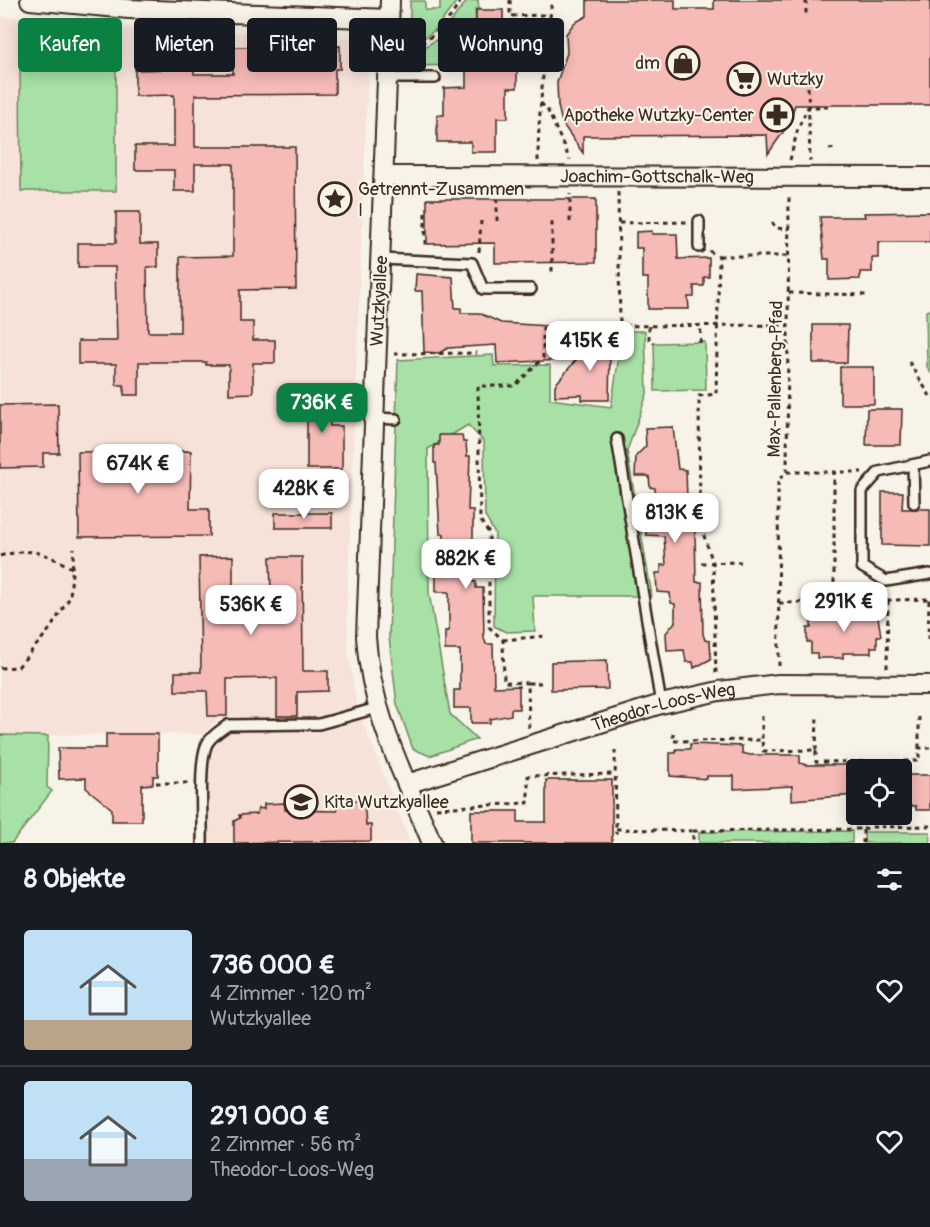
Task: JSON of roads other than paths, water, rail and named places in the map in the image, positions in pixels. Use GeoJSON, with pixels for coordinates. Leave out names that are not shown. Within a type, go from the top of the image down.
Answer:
{"type":"FeatureCollection","features":[{"type":"Feature","properties":{"kind":"street"},"geometry":{"type":"LineString","coordinates":[[30,0],[140,10],[361,18]]}},
{"type":"Feature","properties":{"kind":"street","name":"Wutzkyallee"},"geometry":{"type":"LineString","coordinates":[[389,18],[390,0]]}},
{"type":"Feature","properties":{"kind":"street","name":"Wutzkyallee"},"geometry":{"type":"LineString","coordinates":[[387,72],[366,637],[368,668],[376,708],[432,843]]}},
{"type":"Feature","properties":{"kind":"street","name":"Joachim-Gottschalk-Weg"},"geometry":{"type":"LineString","coordinates":[[384,176],[930,177]]}},
{"type":"Feature","properties":{"kind":"street","name":"Theodor-Loos-Weg"},"geometry":{"type":"LineString","coordinates":[[407,784],[661,704],[719,691],[779,684],[930,685]]}},
{"type":"Feature","properties":{"kind":"lane"},"geometry":{"type":"LineString","coordinates":[[387,78],[435,78]]}},
{"type":"Feature","properties":{"kind":"lane"},"geometry":{"type":"LineString","coordinates":[[699,221],[699,247]]}},
{"type":"Feature","properties":{"kind":"lane"},"geometry":{"type":"LineString","coordinates":[[381,259],[472,263],[483,289],[531,289]]}},
{"type":"Feature","properties":{"kind":"lane"},"geometry":{"type":"LineString","coordinates":[[375,418],[396,419]]}},
{"type":"Feature","properties":{"kind":"lane"},"geometry":{"type":"LineString","coordinates":[[617,439],[661,704]]}},
{"type":"Feature","properties":{"kind":"lane"},"geometry":{"type":"LineString","coordinates":[[930,461],[879,472],[862,491],[862,567],[886,581],[930,574]]}},
{"type":"Feature","properties":{"kind":"lane"},"geometry":{"type":"LineString","coordinates":[[913,465],[914,503]]}},
{"type":"Feature","properties":{"kind":"lane"},"geometry":{"type":"LineString","coordinates":[[202,843],[203,783],[207,744],[228,725],[319,724],[376,708]]}},
{"type":"Feature","properties":{"kind":"place","name":"dm"},"geometry":{"type":"Point","coordinates":[683,63]}},
{"type":"Feature","properties":{"kind":"place","name":"Wutzky"},"geometry":{"type":"Point","coordinates":[744,79]}},
{"type":"Feature","properties":{"kind":"place","name":"Apotheke Wutzky-Center"},"geometry":{"type":"Point","coordinates":[777,115]}},
{"type":"Feature","properties":{"kind":"place","name":"Getrennt-Zusammen I"},"geometry":{"type":"Point","coordinates":[335,199]}},
{"type":"Feature","properties":{"kind":"place","name":"Kita Wutzkyallee"},"geometry":{"type":"Point","coordinates":[301,802]}}]}
